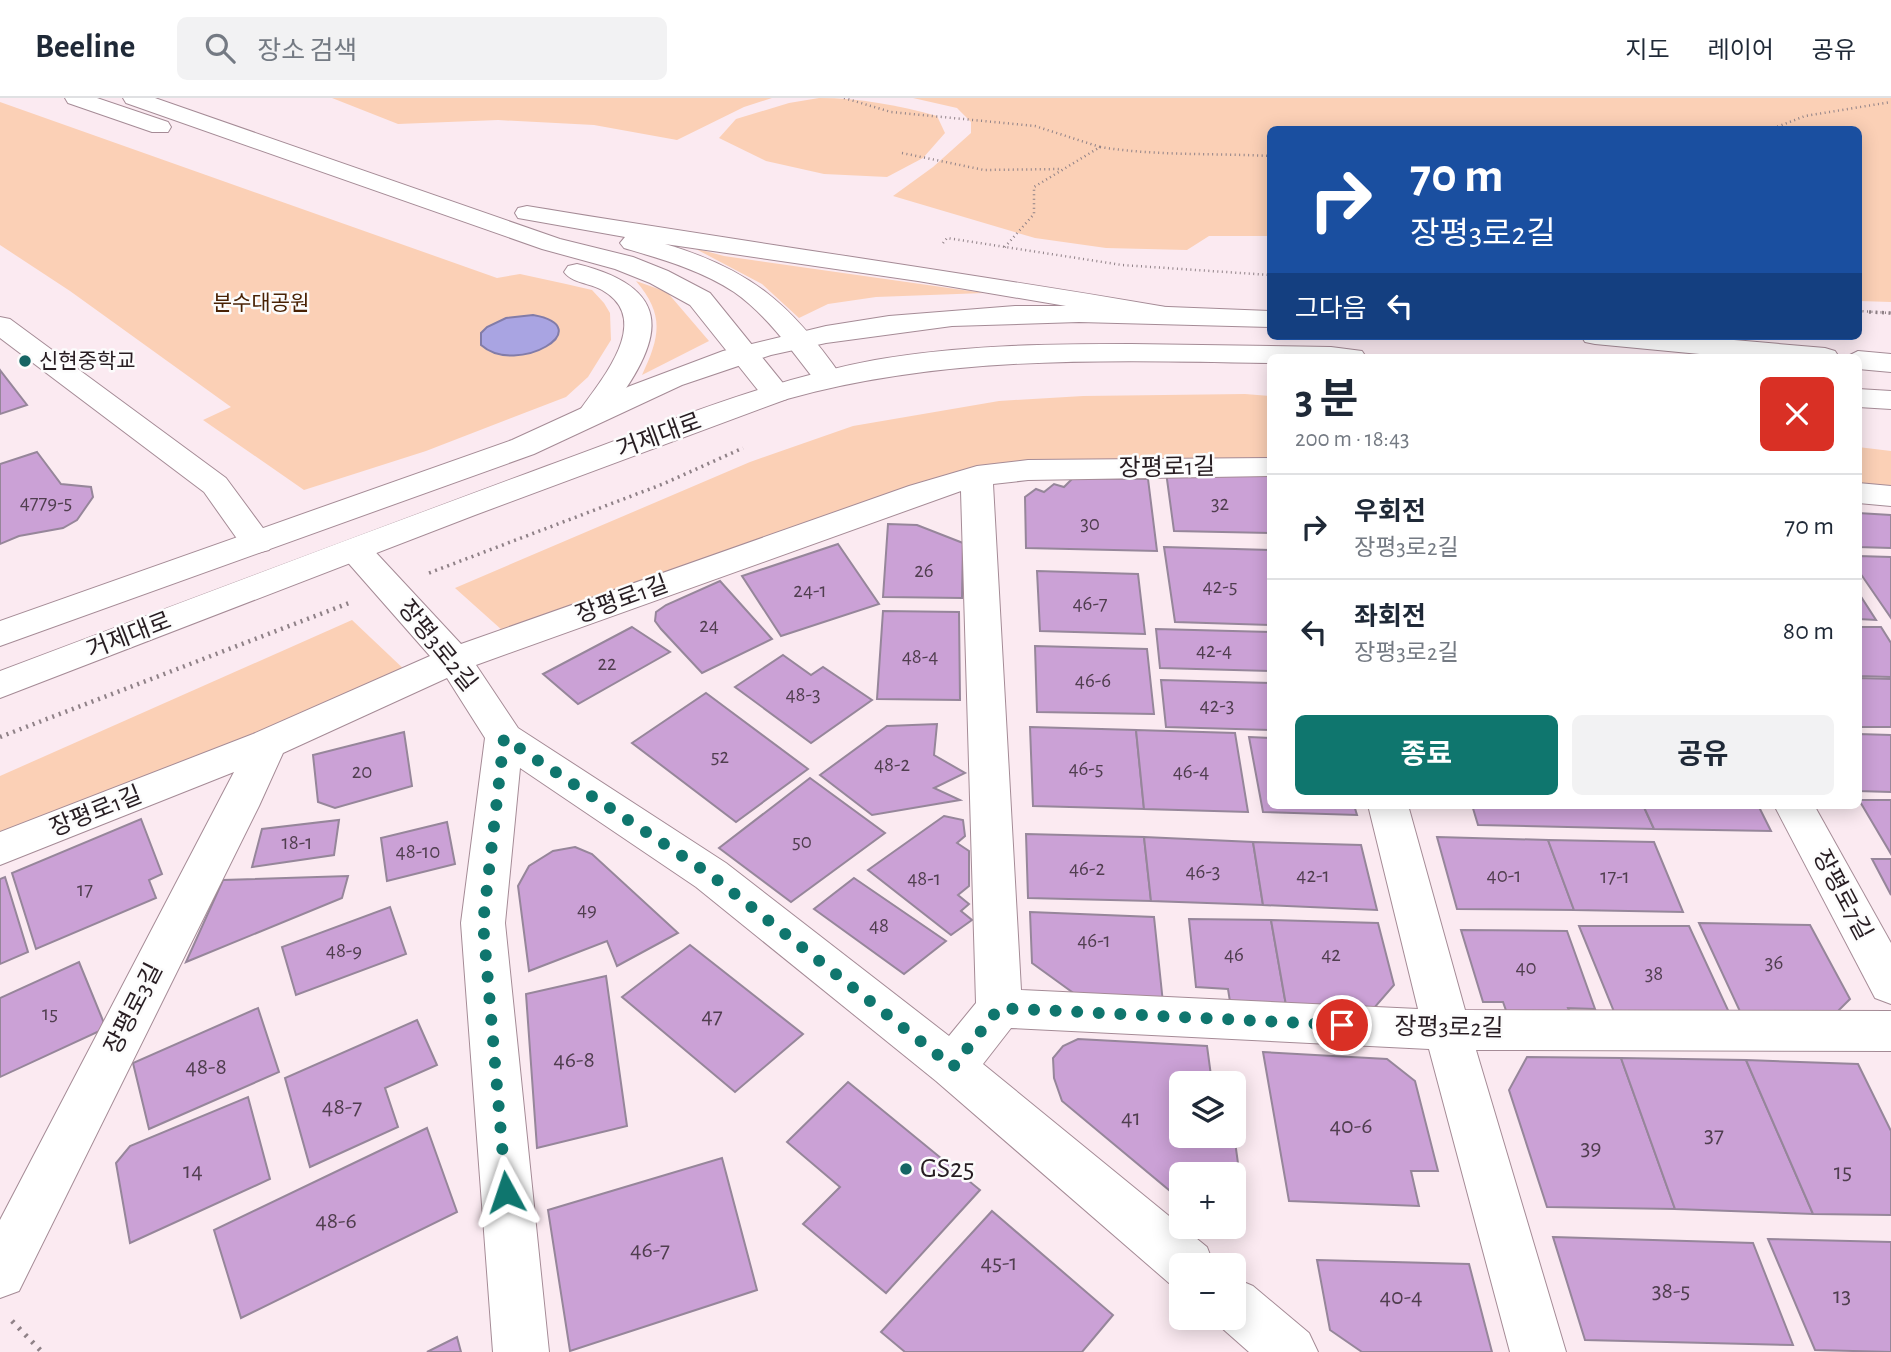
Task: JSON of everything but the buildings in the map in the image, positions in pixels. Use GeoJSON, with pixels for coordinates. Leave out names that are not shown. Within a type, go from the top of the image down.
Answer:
{"type":"FeatureCollection","features":[{"type":"Feature","properties":{"kind":"street"},"geometry":{"type":"LineString","coordinates":[[76,98],[614,285],[633,303],[638,316],[638,330],[627,367],[593,413]]}},
{"type":"Feature","properties":{"kind":"street"},"geometry":{"type":"LineString","coordinates":[[134,98],[551,244],[624,263],[659,277],[701,299],[776,393]]}},
{"type":"Feature","properties":{"kind":"street"},"geometry":{"type":"LineString","coordinates":[[193,98],[430,184],[702,265],[754,294],[798,340],[827,377]]}},
{"type":"Feature","properties":{"kind":"street"},"geometry":{"type":"LineString","coordinates":[[527,213],[721,246],[918,273],[1165,315]]}},
{"type":"Feature","properties":{"kind":"street","name":"거제대로"},"geometry":{"type":"LineString","coordinates":[[0,634],[523,447],[593,413],[696,370],[798,340],[827,333],[932,319],[1047,314],[1267,319]]}},
{"type":"Feature","properties":{"kind":"street"},"geometry":{"type":"LineString","coordinates":[[0,325],[215,485],[257,542]]}},
{"type":"Feature","properties":{"kind":"street"},"geometry":{"type":"LineString","coordinates":[[1639,340],[1792,354]]}},
{"type":"Feature","properties":{"kind":"street","name":"거제대로"},"geometry":{"type":"LineString","coordinates":[[0,685],[776,393],[827,377],[950,358],[1035,352],[1267,356]]}},
{"type":"Feature","properties":{"kind":"street"},"geometry":{"type":"LineString","coordinates":[[1862,360],[1891,363]]}},
{"type":"Feature","properties":{"kind":"street"},"geometry":{"type":"LineString","coordinates":[[1862,398],[1891,400]]}},
{"type":"Feature","properties":{"kind":"street","name":"장평로1길"},"geometry":{"type":"LineString","coordinates":[[0,849],[267,744],[454,660],[920,493],[977,477],[1028,470],[1267,467]]}},
{"type":"Feature","properties":{"kind":"street"},"geometry":{"type":"LineString","coordinates":[[953,1067],[999,1008],[977,477]]}},
{"type":"Feature","properties":{"kind":"street"},"geometry":{"type":"LineString","coordinates":[[1862,493],[1891,496]]}},
{"type":"Feature","properties":{"kind":"street","name":"장평3로2길"},"geometry":{"type":"LineString","coordinates":[[355,550],[454,660],[504,738],[711,875],[953,1067],[1174,1253]]}},
{"type":"Feature","properties":{"kind":"street"},"geometry":{"type":"LineString","coordinates":[[504,738],[483,923],[521,1352]]}},
{"type":"Feature","properties":{"kind":"street","name":"장평로3길"},"geometry":{"type":"LineString","coordinates":[[4,1294],[267,744]]}},
{"type":"Feature","properties":{"kind":"street"},"geometry":{"type":"LineString","coordinates":[[1389,809],[1447,1030],[1538,1352]]}},
{"type":"Feature","properties":{"kind":"street","name":"장평로7길"},"geometry":{"type":"LineString","coordinates":[[1796,809],[1891,985]]}},
{"type":"Feature","properties":{"kind":"street","name":"장평3로2길"},"geometry":{"type":"LineString","coordinates":[[999,1008],[1447,1030],[1891,1031]]}},
{"type":"Feature","properties":{"kind":"street"},"geometry":{"type":"LineString","coordinates":[[1246,1314],[1290,1352]]}},
{"type":"Feature","properties":{"kind":"path"},"geometry":{"type":"LineString","coordinates":[[844,98],[891,112],[1035,125],[1100,147],[1144,154],[1198,152],[1267,156]]}},
{"type":"Feature","properties":{"kind":"path"},"geometry":{"type":"LineString","coordinates":[[1779,126],[1805,116],[1891,102]]}},
{"type":"Feature","properties":{"kind":"path"},"geometry":{"type":"LineString","coordinates":[[1004,248],[1034,214],[1034,187],[1100,147]]}},
{"type":"Feature","properties":{"kind":"path"},"geometry":{"type":"LineString","coordinates":[[902,153],[984,170],[1063,169]]}},
{"type":"Feature","properties":{"kind":"path"},"geometry":{"type":"LineString","coordinates":[[947,238],[1122,265],[1267,275]]}},
{"type":"Feature","properties":{"kind":"path"},"geometry":{"type":"LineString","coordinates":[[1862,311],[1891,313]]}},
{"type":"Feature","properties":{"kind":"path"},"geometry":{"type":"LineString","coordinates":[[0,737],[663,484],[747,446]]}},
{"type":"Feature","properties":{"kind":"path"},"geometry":{"type":"LineString","coordinates":[[4,1294],[42,1352]]}},
{"type":"Feature","properties":{"kind":"green space"},"geometry":{"type":"Polygon","coordinates":[[[332,98],[772,98],[744,107],[677,140],[594,125],[498,120],[398,124],[332,98]]]}},
{"type":"Feature","properties":{"kind":"green space"},"geometry":{"type":"Polygon","coordinates":[[[819,98],[878,103],[937,116],[945,133],[923,158],[887,177],[824,174],[766,161],[719,138],[736,119],[789,103],[819,98]]]}},
{"type":"Feature","properties":{"kind":"green space"},"geometry":{"type":"Polygon","coordinates":[[[913,98],[1891,98],[1891,302],[1862,301],[1862,126],[1267,126],[1267,236],[1209,236],[1187,250],[1106,248],[1035,238],[893,196],[933,167],[971,133],[971,122],[957,108],[913,98]]]}},
{"type":"Feature","properties":{"kind":"green space","name":"분수대공원"},"geometry":{"type":"Polygon","coordinates":[[[0,102],[497,278],[520,274],[592,290],[610,313],[611,340],[588,377],[566,397],[426,451],[304,490],[203,420],[231,407],[70,291],[0,245],[0,102]]]}},
{"type":"Feature","properties":{"kind":"green space"},"geometry":{"type":"Polygon","coordinates":[[[694,248],[724,256],[984,293],[876,297],[828,304],[799,318],[762,284],[694,248]]]}},
{"type":"Feature","properties":{"kind":"green space"},"geometry":{"type":"Polygon","coordinates":[[[636,281],[667,292],[709,341],[642,375],[653,349],[657,327],[652,305],[636,281]]]}},
{"type":"Feature","properties":{"kind":"green space"},"geometry":{"type":"Polygon","coordinates":[[[1083,396],[1267,396],[1267,467],[1028,470],[977,476],[512,639],[455,588],[750,462],[853,426],[999,401],[1083,396]]]}},
{"type":"Feature","properties":{"kind":"green space"},"geometry":{"type":"Polygon","coordinates":[[[1862,447],[1891,451],[1891,496],[1862,493],[1862,447]]]}},
{"type":"Feature","properties":{"kind":"green space"},"geometry":{"type":"Polygon","coordinates":[[[352,620],[408,673],[0,849],[0,776],[352,620]]]}},
{"type":"Feature","properties":{"kind":"shaded area"},"geometry":{"type":"Polygon","coordinates":[[[533,315],[552,321],[559,329],[556,338],[546,346],[531,353],[514,356],[496,353],[481,345],[481,333],[487,327],[506,318],[533,315]]]}},
{"type":"Feature","properties":{"kind":"place","name":"신현중학교"},"geometry":{"type":"Point","coordinates":[25,361]}},
{"type":"Feature","properties":{"kind":"place","name":"GS25"},"geometry":{"type":"Point","coordinates":[906,1169]}},
{"type":"Feature","properties":{"kind":"route"},"geometry":{"type":"LineString","coordinates":[[506,1192],[483,923],[504,738],[711,875],[953,1067],[999,1008],[1342,1025]]}}]}
